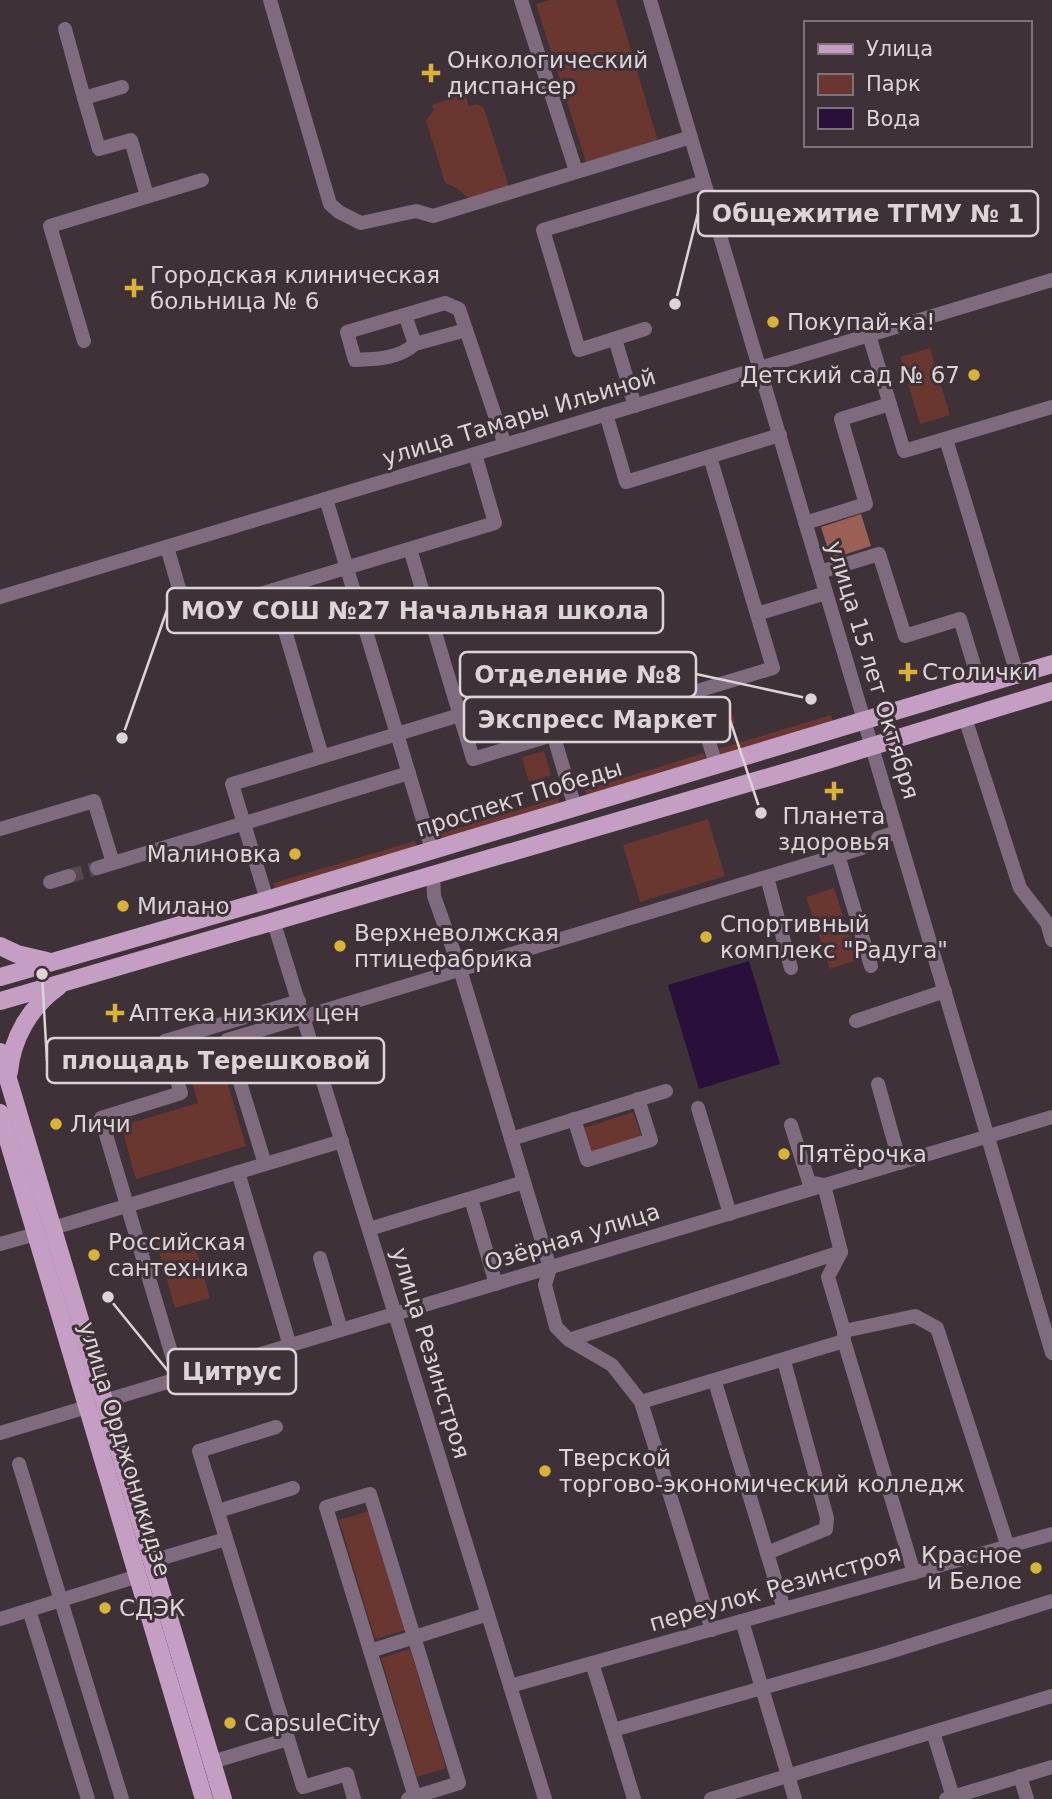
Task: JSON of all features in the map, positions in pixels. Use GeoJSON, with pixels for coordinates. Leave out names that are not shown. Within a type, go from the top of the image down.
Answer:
{"type":"FeatureCollection","features":[{"type":"Feature","properties":{"kind":"main road","name":"проспект Победы"},"geometry":{"type":"LineString","coordinates":[[0,977],[267,900],[1052,664]]}},
{"type":"Feature","properties":{"kind":"main road","name":"проспект Победы"},"geometry":{"type":"LineString","coordinates":[[0,1001],[1052,691]]}},
{"type":"Feature","properties":{"kind":"main road"},"geometry":{"type":"LineString","coordinates":[[0,946],[29,958],[54,961]]}},
{"type":"Feature","properties":{"kind":"main road"},"geometry":{"type":"LineString","coordinates":[[8,1078],[12,1053],[21,1029],[44,998],[64,982]]}},
{"type":"Feature","properties":{"kind":"main road","name":"улица Орджоникидзе"},"geometry":{"type":"LineString","coordinates":[[0,1052],[44,1231],[96,1404],[152,1561],[223,1799]]}},
{"type":"Feature","properties":{"kind":"main road","name":"улица Орджоникидзе"},"geometry":{"type":"LineString","coordinates":[[0,1113],[44,1231]]}},
{"type":"Feature","properties":{"kind":"main road","name":"улица Орджоникидзе"},"geometry":{"type":"LineString","coordinates":[[96,1404],[138,1576],[204,1799]]}},
{"type":"Feature","properties":{"kind":"street"},"geometry":{"type":"LineString","coordinates":[[271,0],[330,204],[349,219],[361,223],[416,211],[433,216],[691,137]]}},
{"type":"Feature","properties":{"kind":"street"},"geometry":{"type":"LineString","coordinates":[[522,0],[576,171]]}},
{"type":"Feature","properties":{"kind":"street","name":"улица 15 лет Октября"},"geometry":{"type":"LineString","coordinates":[[650,0],[988,1136],[1048,1325],[1052,1353]]}},
{"type":"Feature","properties":{"kind":"street"},"geometry":{"type":"LineString","coordinates":[[65,29],[99,149],[131,140],[147,197]]}},
{"type":"Feature","properties":{"kind":"street"},"geometry":{"type":"LineString","coordinates":[[84,97],[122,87]]}},
{"type":"Feature","properties":{"kind":"street"},"geometry":{"type":"LineString","coordinates":[[84,341],[50,226],[202,180]]}},
{"type":"Feature","properties":{"kind":"street"},"geometry":{"type":"LineString","coordinates":[[645,329],[579,350],[543,230],[704,182]]}},
{"type":"Feature","properties":{"kind":"street","name":"улица Тамары Ильиной"},"geometry":{"type":"LineString","coordinates":[[0,597],[1052,280]]}},
{"type":"Feature","properties":{"kind":"street"},"geometry":{"type":"LineString","coordinates":[[466,330],[415,344],[407,351],[382,359],[355,360],[347,332],[445,303],[459,309],[505,445]]}},
{"type":"Feature","properties":{"kind":"street"},"geometry":{"type":"LineString","coordinates":[[405,316],[415,344]]}},
{"type":"Feature","properties":{"kind":"street"},"geometry":{"type":"LineString","coordinates":[[869,335],[904,451],[1052,407]]}},
{"type":"Feature","properties":{"kind":"street"},"geometry":{"type":"LineString","coordinates":[[615,338],[635,406]]}},
{"type":"Feature","properties":{"kind":"street"},"geometry":{"type":"LineString","coordinates":[[806,523],[866,504],[841,419],[890,404]]}},
{"type":"Feature","properties":{"kind":"street"},"geometry":{"type":"LineString","coordinates":[[606,414],[626,482],[780,435]]}},
{"type":"Feature","properties":{"kind":"street"},"geometry":{"type":"LineString","coordinates":[[946,439],[1017,674]]}},
{"type":"Feature","properties":{"kind":"street"},"geometry":{"type":"LineString","coordinates":[[167,547],[187,616],[410,549],[495,523],[475,454]]}},
{"type":"Feature","properties":{"kind":"street"},"geometry":{"type":"LineString","coordinates":[[410,549],[473,759],[773,668],[710,457]]}},
{"type":"Feature","properties":{"kind":"street"},"geometry":{"type":"LineString","coordinates":[[326,499],[432,850]]}},
{"type":"Feature","properties":{"kind":"street"},"geometry":{"type":"LineString","coordinates":[[820,572],[879,554],[905,636],[960,619],[980,685]]}},
{"type":"Feature","properties":{"kind":"street"},"geometry":{"type":"LineString","coordinates":[[273,590],[322,756]]}},
{"type":"Feature","properties":{"kind":"street"},"geometry":{"type":"LineString","coordinates":[[757,614],[827,593]]}},
{"type":"Feature","properties":{"kind":"street"},"geometry":{"type":"LineString","coordinates":[[694,692],[716,765]]}},
{"type":"Feature","properties":{"kind":"street"},"geometry":{"type":"LineString","coordinates":[[267,900],[232,784],[460,715]]}},
{"type":"Feature","properties":{"kind":"street"},"geometry":{"type":"LineString","coordinates":[[965,718],[1020,888],[1047,923],[1052,940]]}},
{"type":"Feature","properties":{"kind":"street"},"geometry":{"type":"LineString","coordinates":[[553,734],[575,807]]}},
{"type":"Feature","properties":{"kind":"street"},"geometry":{"type":"LineString","coordinates":[[97,868],[409,774]]}},
{"type":"Feature","properties":{"kind":"street"},"geometry":{"type":"LineString","coordinates":[[0,829],[94,801],[113,863]]}},
{"type":"Feature","properties":{"kind":"street"},"geometry":{"type":"LineString","coordinates":[[878,838],[897,832]]}},
{"type":"Feature","properties":{"kind":"street"},"geometry":{"type":"LineString","coordinates":[[265,1164],[227,1040],[862,848]]}},
{"type":"Feature","properties":{"kind":"street"},"geometry":{"type":"LineString","coordinates":[[838,855],[871,966]]}},
{"type":"Feature","properties":{"kind":"street"},"geometry":{"type":"LineString","coordinates":[[433,873],[434,896],[460,969],[550,1268],[545,1285],[556,1326],[569,1340],[612,1365],[641,1402],[712,1629]]}},
{"type":"Feature","properties":{"kind":"street"},"geometry":{"type":"LineString","coordinates":[[50,882],[69,876]]}},
{"type":"Feature","properties":{"kind":"street"},"geometry":{"type":"LineString","coordinates":[[767,877],[791,968]]}},
{"type":"Feature","properties":{"kind":"street","name":"улица Резинстроя"},"geometry":{"type":"LineString","coordinates":[[273,920],[545,1799]]}},
{"type":"Feature","properties":{"kind":"street"},"geometry":{"type":"LineString","coordinates":[[856,1021],[945,991]]}},
{"type":"Feature","properties":{"kind":"street"},"geometry":{"type":"LineString","coordinates":[[179,1379],[101,1118],[181,1093],[165,1041],[299,1001]]}},
{"type":"Feature","properties":{"kind":"street"},"geometry":{"type":"LineString","coordinates":[[878,1084],[900,1163]]}},
{"type":"Feature","properties":{"kind":"street"},"geometry":{"type":"LineString","coordinates":[[511,1139],[666,1091]]}},
{"type":"Feature","properties":{"kind":"street"},"geometry":{"type":"LineString","coordinates":[[574,1119],[587,1160],[651,1140],[638,1099]]}},
{"type":"Feature","properties":{"kind":"street"},"geometry":{"type":"LineString","coordinates":[[698,1108],[730,1213]]}},
{"type":"Feature","properties":{"kind":"street","name":"Озёрная улица"},"geometry":{"type":"LineString","coordinates":[[0,1433],[1052,1117]]}},
{"type":"Feature","properties":{"kind":"street"},"geometry":{"type":"LineString","coordinates":[[791,1125],[809,1182],[824,1185],[841,1252],[828,1277],[914,1573]]}},
{"type":"Feature","properties":{"kind":"street"},"geometry":{"type":"LineString","coordinates":[[0,1244],[342,1141]]}},
{"type":"Feature","properties":{"kind":"street"},"geometry":{"type":"LineString","coordinates":[[238,1172],[290,1346]]}},
{"type":"Feature","properties":{"kind":"street"},"geometry":{"type":"LineString","coordinates":[[369,1229],[524,1182]]}},
{"type":"Feature","properties":{"kind":"street"},"geometry":{"type":"LineString","coordinates":[[471,1199],[496,1284]]}},
{"type":"Feature","properties":{"kind":"street"},"geometry":{"type":"LineString","coordinates":[[569,1340],[841,1252]]}},
{"type":"Feature","properties":{"kind":"street"},"geometry":{"type":"LineString","coordinates":[[320,1258],[341,1330]]}},
{"type":"Feature","properties":{"kind":"street"},"geometry":{"type":"LineString","coordinates":[[641,1402],[784,1361],[844,1336],[915,1316],[937,1328],[1008,1547]]}},
{"type":"Feature","properties":{"kind":"street"},"geometry":{"type":"LineString","coordinates":[[767,1553],[826,1529],[827,1518],[784,1361]]}},
{"type":"Feature","properties":{"kind":"street"},"geometry":{"type":"LineString","coordinates":[[715,1382],[784,1609]]}},
{"type":"Feature","properties":{"kind":"street"},"geometry":{"type":"LineString","coordinates":[[276,1427],[199,1451],[303,1787],[347,1774],[354,1799]]}},
{"type":"Feature","properties":{"kind":"street"},"geometry":{"type":"LineString","coordinates":[[19,1464],[122,1799]]}},
{"type":"Feature","properties":{"kind":"street"},"geometry":{"type":"LineString","coordinates":[[218,1511],[293,1488]]}},
{"type":"Feature","properties":{"kind":"street"},"geometry":{"type":"LineString","coordinates":[[370,1493],[414,1637],[459,1783],[412,1798],[326,1507],[370,1493]]}},
{"type":"Feature","properties":{"kind":"street","name":"переулок Резинстроя"},"geometry":{"type":"LineString","coordinates":[[510,1686],[1008,1547],[1051,1538]]}},
{"type":"Feature","properties":{"kind":"street"},"geometry":{"type":"LineString","coordinates":[[152,1561],[226,1539]]}},
{"type":"Feature","properties":{"kind":"street"},"geometry":{"type":"LineString","coordinates":[[0,1619],[138,1576]]}},
{"type":"Feature","properties":{"kind":"street"},"geometry":{"type":"LineString","coordinates":[[613,1730],[883,1654],[1052,1601]]}},
{"type":"Feature","properties":{"kind":"street"},"geometry":{"type":"LineString","coordinates":[[29,1610],[88,1799]]}},
{"type":"Feature","properties":{"kind":"street"},"geometry":{"type":"LineString","coordinates":[[370,1651],[488,1615]]}},
{"type":"Feature","properties":{"kind":"street"},"geometry":{"type":"LineString","coordinates":[[742,1621],[795,1799]]}},
{"type":"Feature","properties":{"kind":"street"},"geometry":{"type":"LineString","coordinates":[[592,1663],[634,1799]]}},
{"type":"Feature","properties":{"kind":"street"},"geometry":{"type":"LineString","coordinates":[[711,1799],[1052,1696]]}},
{"type":"Feature","properties":{"kind":"street"},"geometry":{"type":"LineString","coordinates":[[933,1732],[948,1798],[1052,1767]]}},
{"type":"Feature","properties":{"kind":"street"},"geometry":{"type":"LineString","coordinates":[[212,1762],[288,1739]]}},
{"type":"Feature","properties":{"kind":"street"},"geometry":{"type":"LineString","coordinates":[[1020,1776],[1027,1799]]}},
{"type":"Feature","properties":{"kind":"green space"},"geometry":{"type":"Polygon","coordinates":[[[550,0],[616,0],[658,141],[586,162],[536,4],[550,0]]]}},
{"type":"Feature","properties":{"kind":"green space"},"geometry":{"type":"Polygon","coordinates":[[[465,93],[469,106],[477,104],[484,108],[509,187],[470,199],[445,183],[426,120],[434,110],[432,105],[465,93]]]}},
{"type":"Feature","properties":{"kind":"green space"},"geometry":{"type":"Polygon","coordinates":[[[930,348],[950,415],[920,424],[900,357],[930,348]]]}},
{"type":"Feature","properties":{"kind":"green space"},"geometry":{"type":"Polygon","coordinates":[[[728,699],[735,723],[713,730],[706,705],[728,699]]]}},
{"type":"Feature","properties":{"kind":"green space"},"geometry":{"type":"Polygon","coordinates":[[[831,715],[833,722],[720,756],[718,749],[831,715]]]}},
{"type":"Feature","properties":{"kind":"green space"},"geometry":{"type":"Polygon","coordinates":[[[544,751],[551,775],[529,782],[522,757],[544,751]]]}},
{"type":"Feature","properties":{"kind":"green space"},"geometry":{"type":"Polygon","coordinates":[[[704,753],[706,760],[587,796],[585,790],[704,753]]]}},
{"type":"Feature","properties":{"kind":"green space"},"geometry":{"type":"Polygon","coordinates":[[[558,798],[560,804],[441,841],[439,834],[558,798]]]}},
{"type":"Feature","properties":{"kind":"green space"},"geometry":{"type":"Polygon","coordinates":[[[708,819],[725,876],[640,902],[623,845],[708,819]]]}},
{"type":"Feature","properties":{"kind":"green space"},"geometry":{"type":"Polygon","coordinates":[[[415,841],[417,847],[275,890],[273,883],[415,841]]]}},
{"type":"Feature","properties":{"kind":"green space"},"geometry":{"type":"Polygon","coordinates":[[[834,888],[857,960],[830,969],[806,897],[834,888]]]}},
{"type":"Feature","properties":{"kind":"green space"},"geometry":{"type":"Polygon","coordinates":[[[215,1041],[246,1146],[136,1179],[121,1126],[198,1103],[183,1050],[215,1041]]]}},
{"type":"Feature","properties":{"kind":"green space"},"geometry":{"type":"Polygon","coordinates":[[[633,1112],[643,1140],[593,1157],[584,1128],[633,1112]]]}},
{"type":"Feature","properties":{"kind":"green space"},"geometry":{"type":"Polygon","coordinates":[[[191,1231],[210,1298],[175,1308],[156,1241],[191,1231]]]}},
{"type":"Feature","properties":{"kind":"green space"},"geometry":{"type":"Polygon","coordinates":[[[369,1511],[405,1630],[375,1639],[339,1520],[369,1511]]]}},
{"type":"Feature","properties":{"kind":"green space"},"geometry":{"type":"Polygon","coordinates":[[[410,1649],[446,1768],[417,1777],[381,1658],[410,1649]]]}},
{"type":"Feature","properties":{"kind":"shaded area"},"geometry":{"type":"Polygon","coordinates":[[[861,514],[871,546],[831,559],[821,527],[861,514]]]}},
{"type":"Feature","properties":{"kind":"water"},"geometry":{"type":"Polygon","coordinates":[[[749,961],[780,1064],[699,1089],[668,985],[749,961]]]}},
{"type":"Feature","properties":{"kind":"tunnel"},"geometry":{"type":"LineString","coordinates":[[69,876],[97,868]]}},
{"type":"Feature","properties":{"kind":"place","name":"Онкологический диспансер"},"geometry":{"type":"Point","coordinates":[431,73]}},
{"type":"Feature","properties":{"kind":"place","name":"Городская клиническая больница № 6"},"geometry":{"type":"Point","coordinates":[134,288]}},
{"type":"Feature","properties":{"kind":"place","name":"Общежитие ТГМУ № 1"},"geometry":{"type":"Point","coordinates":[675,304]}},
{"type":"Feature","properties":{"kind":"place","name":"Покупай-ка!"},"geometry":{"type":"Point","coordinates":[773,322]}},
{"type":"Feature","properties":{"kind":"place","name":"Детский сад № 67"},"geometry":{"type":"Point","coordinates":[974,375]}},
{"type":"Feature","properties":{"kind":"place","name":"Столички"},"geometry":{"type":"Point","coordinates":[908,672]}},
{"type":"Feature","properties":{"kind":"place","name":"Отделение №8"},"geometry":{"type":"Point","coordinates":[811,699]}},
{"type":"Feature","properties":{"kind":"place","name":"МОУ СОШ №27 Начальная школа"},"geometry":{"type":"Point","coordinates":[122,738]}},
{"type":"Feature","properties":{"kind":"place","name":"Планета здоровья"},"geometry":{"type":"Point","coordinates":[834,791]}},
{"type":"Feature","properties":{"kind":"place","name":"Экспресс Маркет"},"geometry":{"type":"Point","coordinates":[761,813]}},
{"type":"Feature","properties":{"kind":"place","name":"Малиновка"},"geometry":{"type":"Point","coordinates":[295,854]}},
{"type":"Feature","properties":{"kind":"place","name":"Милано"},"geometry":{"type":"Point","coordinates":[123,906]}},
{"type":"Feature","properties":{"kind":"place","name":"Спортивный комплекс \"Радуга\""},"geometry":{"type":"Point","coordinates":[706,937]}},
{"type":"Feature","properties":{"kind":"place","name":"Верхневолжская птицефабрика"},"geometry":{"type":"Point","coordinates":[340,946]}},
{"type":"Feature","properties":{"kind":"place","name":"площадь Терешковой"},"geometry":{"type":"Point","coordinates":[42,974]}},
{"type":"Feature","properties":{"kind":"place","name":"Аптека низких цен"},"geometry":{"type":"Point","coordinates":[115,1013]}},
{"type":"Feature","properties":{"kind":"place","name":"Личи"},"geometry":{"type":"Point","coordinates":[56,1124]}},
{"type":"Feature","properties":{"kind":"place","name":"Пятёрочка"},"geometry":{"type":"Point","coordinates":[784,1154]}},
{"type":"Feature","properties":{"kind":"place","name":"Российская сантехника"},"geometry":{"type":"Point","coordinates":[94,1255]}},
{"type":"Feature","properties":{"kind":"place","name":"Цитрус"},"geometry":{"type":"Point","coordinates":[108,1297]}},
{"type":"Feature","properties":{"kind":"place","name":"Тверской торгово-экономический колледж"},"geometry":{"type":"Point","coordinates":[545,1471]}},
{"type":"Feature","properties":{"kind":"place","name":"Красное и Белое"},"geometry":{"type":"Point","coordinates":[1036,1568]}},
{"type":"Feature","properties":{"kind":"place","name":"СДЭК"},"geometry":{"type":"Point","coordinates":[105,1608]}},
{"type":"Feature","properties":{"kind":"place","name":"CapsuleCity"},"geometry":{"type":"Point","coordinates":[230,1723]}}]}
